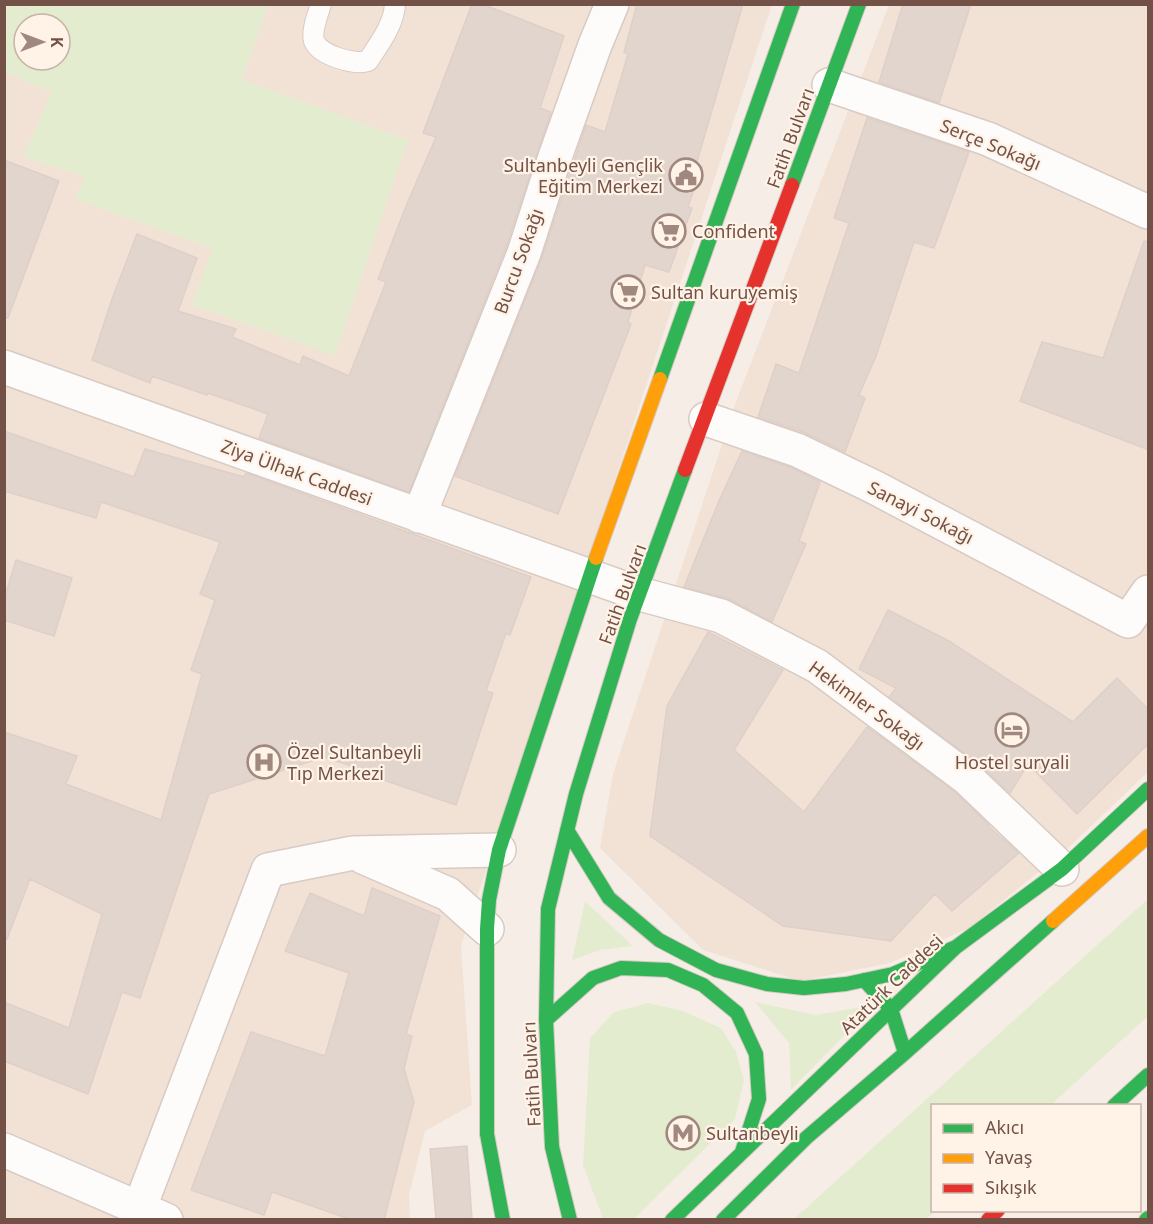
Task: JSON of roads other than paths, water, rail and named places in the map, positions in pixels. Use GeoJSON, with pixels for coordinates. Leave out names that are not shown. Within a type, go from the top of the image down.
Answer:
{"type":"FeatureCollection","features":[{"type":"Feature","properties":{"kind":"main road","name":"Fatih Bulvarı"},"geometry":{"type":"LineString","coordinates":[[503,1220],[488,1134],[489,900],[499,850],[590,577],[793,4]]}},
{"type":"Feature","properties":{"kind":"main road","name":"Fatih Bulvarı"},"geometry":{"type":"LineString","coordinates":[[570,1220],[552,1147],[546,1020],[548,909],[576,794],[630,619],[859,4]]}},
{"type":"Feature","properties":{"kind":"main road","name":"Atatürk Caddesi"},"geometry":{"type":"LineString","coordinates":[[672,1220],[956,946],[1062,869],[1149,789]]}},
{"type":"Feature","properties":{"kind":"main road"},"geometry":{"type":"LineString","coordinates":[[567,830],[609,898],[659,940],[716,970],[767,984],[804,988],[846,984],[893,974],[956,946]]}},
{"type":"Feature","properties":{"kind":"main road"},"geometry":{"type":"LineString","coordinates":[[723,1220],[806,1138],[1149,836]]}},
{"type":"Feature","properties":{"kind":"main road"},"geometry":{"type":"LineString","coordinates":[[546,1020],[593,978],[621,968],[668,970],[703,985],[737,1013],[756,1054],[759,1099],[742,1152]]}},
{"type":"Feature","properties":{"kind":"main road"},"geometry":{"type":"LineString","coordinates":[[864,980],[891,1009],[905,1053]]}},
{"type":"Feature","properties":{"kind":"main road"},"geometry":{"type":"LineString","coordinates":[[1116,1104],[1149,1075]]}},
{"type":"Feature","properties":{"kind":"street","name":"Burcu Sokağı"},"geometry":{"type":"LineString","coordinates":[[419,516],[524,253],[555,157],[612,4]]}},
{"type":"Feature","properties":{"kind":"street","name":"Serçe Sokağı"},"geometry":{"type":"LineString","coordinates":[[829,85],[988,139],[1149,212]]}},
{"type":"Feature","properties":{"kind":"street","name":"Ziya Ülhak Caddesi"},"geometry":{"type":"LineString","coordinates":[[4,367],[590,577]]}},
{"type":"Feature","properties":{"kind":"street","name":"Sanayi Sokağı"},"geometry":{"type":"LineString","coordinates":[[706,419],[797,450],[883,492],[1128,621],[1149,592]]}},
{"type":"Feature","properties":{"kind":"street","name":"Hekimler Sokağı"},"geometry":{"type":"LineString","coordinates":[[590,577],[640,594],[721,616],[818,666],[967,778],[1062,869]]}},
{"type":"Feature","properties":{"kind":"street"},"geometry":{"type":"LineString","coordinates":[[4,1150],[147,1216],[268,870],[353,852],[499,850]]}},
{"type":"Feature","properties":{"kind":"street"},"geometry":{"type":"LineString","coordinates":[[353,852],[448,894],[488,929]]}},
{"type":"Feature","properties":{"kind":"lane"},"geometry":{"type":"LineString","coordinates":[[321,4],[314,41],[319,48],[331,54],[349,62],[360,63],[368,61],[380,43],[395,13],[395,4]]}},
{"type":"Feature","properties":{"kind":"place","name":"Sultanbeyli Gençlik Eğitim Merkezi"},"geometry":{"type":"Point","coordinates":[686,175]}},
{"type":"Feature","properties":{"kind":"place","name":"Confident"},"geometry":{"type":"Point","coordinates":[669,231]}},
{"type":"Feature","properties":{"kind":"place","name":"Sultan kuruyemiş"},"geometry":{"type":"Point","coordinates":[628,292]}},
{"type":"Feature","properties":{"kind":"place","name":"Hostel suryali"},"geometry":{"type":"Point","coordinates":[1012,730]}},
{"type":"Feature","properties":{"kind":"place","name":"Özel Sultanbeyli Tıp Merkezi"},"geometry":{"type":"Point","coordinates":[264,762]}},
{"type":"Feature","properties":{"kind":"place","name":"Sultanbeyli"},"geometry":{"type":"Point","coordinates":[683,1133]}}]}
